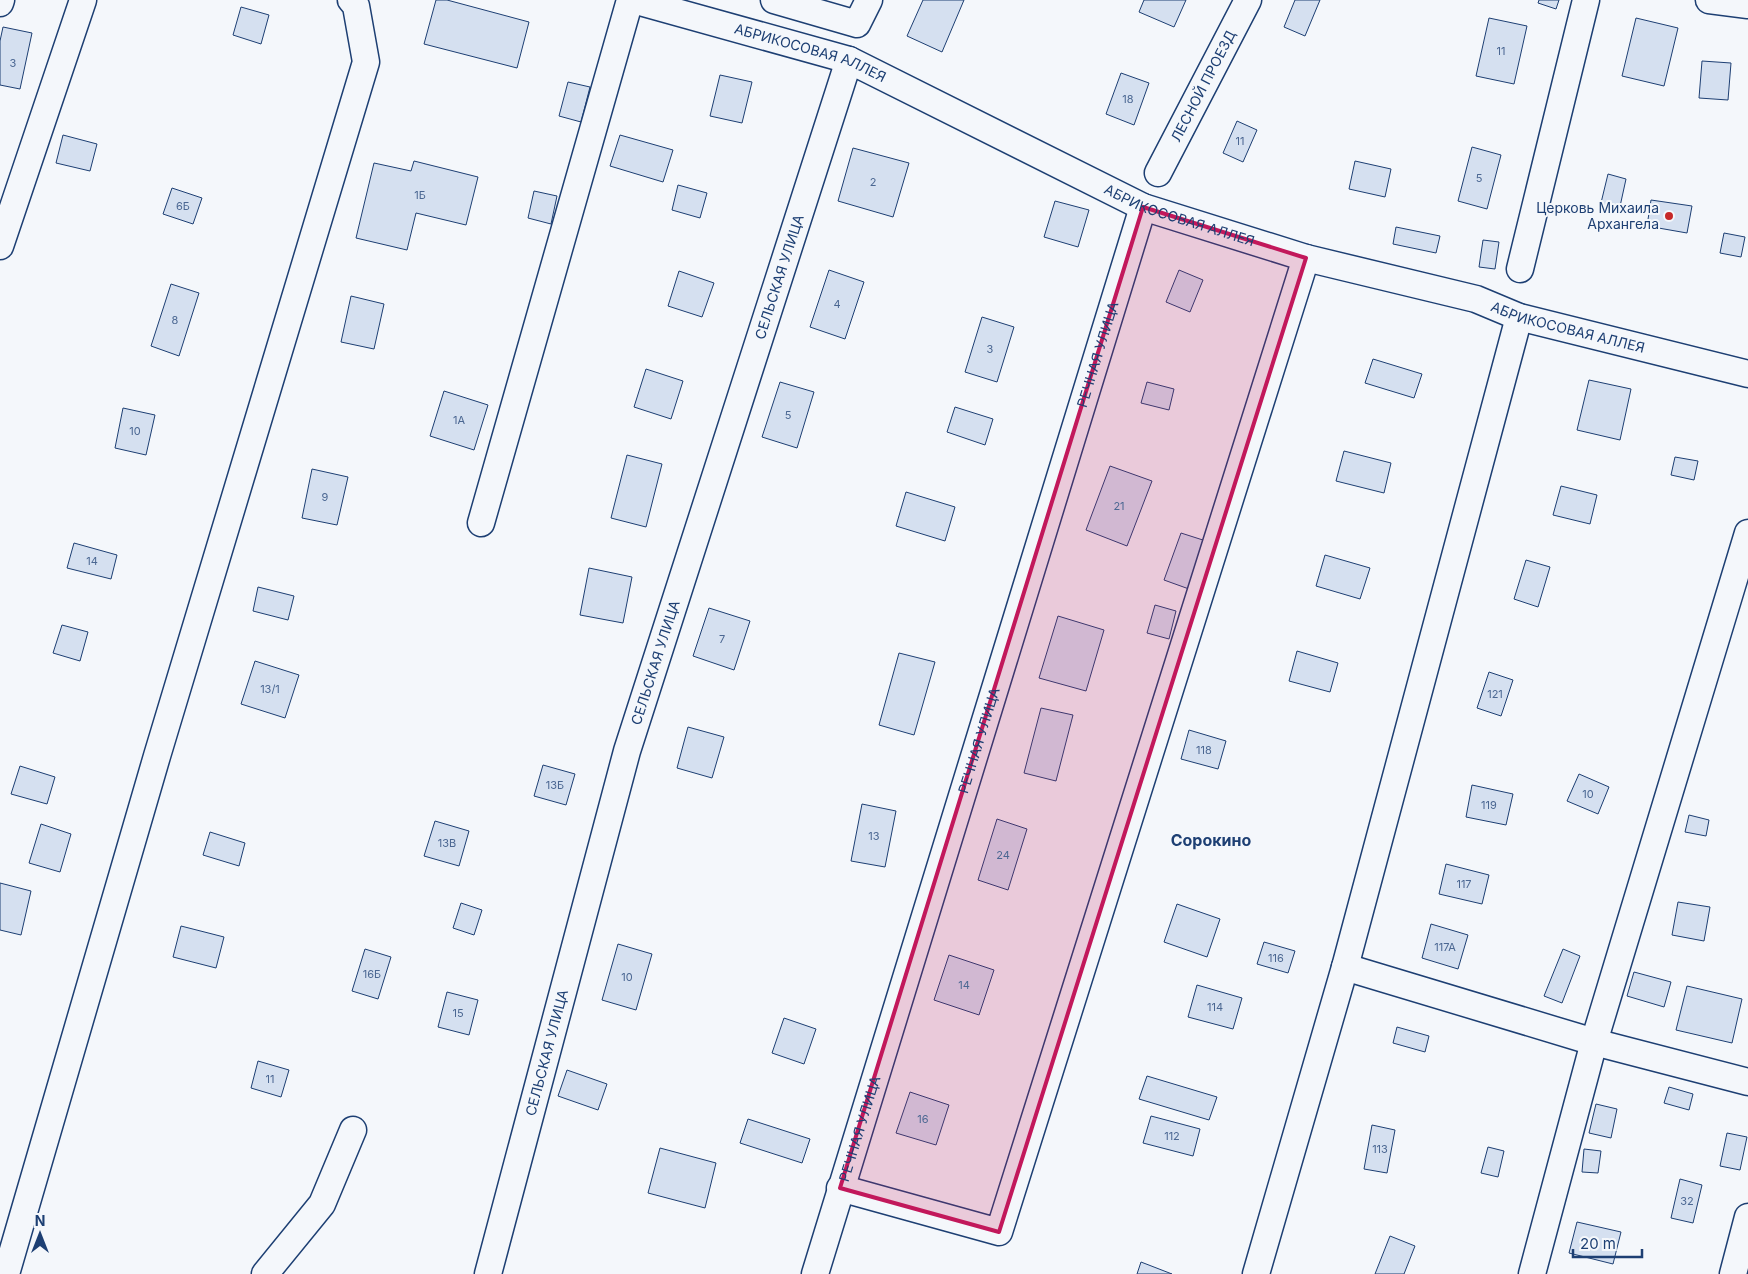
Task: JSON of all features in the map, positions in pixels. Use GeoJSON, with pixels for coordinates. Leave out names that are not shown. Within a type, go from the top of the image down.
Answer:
{"type":"FeatureCollection","features":[{"type":"Feature","properties":{"kind":"street"},"geometry":{"type":"LineString","coordinates":[[0,246],[83,0]]}},
{"type":"Feature","properties":{"kind":"street"},"geometry":{"type":"LineString","coordinates":[[6,1274],[157,756],[366,62],[356,6],[351,0]]}},
{"type":"Feature","properties":{"kind":"street"},"geometry":{"type":"LineString","coordinates":[[481,523],[632,0]]}},
{"type":"Feature","properties":{"kind":"street","name":"АБРИКОСОВАЯ АЛЛЕЯ"},"geometry":{"type":"LineString","coordinates":[[632,0],[849,60],[1143,207],[1306,258],[1476,300],[1519,317],[1748,374]]}},
{"type":"Feature","properties":{"kind":"street"},"geometry":{"type":"LineString","coordinates":[[774,0],[857,24],[869,0]]}},
{"type":"Feature","properties":{"kind":"street","name":"ЛЕСНОЙ ПРОЕЗД"},"geometry":{"type":"LineString","coordinates":[[1158,173],[1248,0]]}},
{"type":"Feature","properties":{"kind":"street"},"geometry":{"type":"LineString","coordinates":[[1520,270],[1586,0]]}},
{"type":"Feature","properties":{"kind":"street"},"geometry":{"type":"LineString","coordinates":[[1709,0],[1748,5]]}},
{"type":"Feature","properties":{"kind":"street","name":"СЕЛЬСКАЯ УЛИЦА"},"geometry":{"type":"LineString","coordinates":[[488,1274],[627,751],[849,60]]}},
{"type":"Feature","properties":{"kind":"street","name":"РЕЧНАЯ УЛИЦА"},"geometry":{"type":"LineString","coordinates":[[815,1274],[1143,207]]}},
{"type":"Feature","properties":{"kind":"street"},"geometry":{"type":"LineString","coordinates":[[840,1188],[999,1232],[1306,258]]}},
{"type":"Feature","properties":{"kind":"street"},"geometry":{"type":"LineString","coordinates":[[1256,1274],[1345,967],[1519,317]]}},
{"type":"Feature","properties":{"kind":"street"},"geometry":{"type":"LineString","coordinates":[[1532,1274],[1594,1042],[1748,533]]}},
{"type":"Feature","properties":{"kind":"street"},"geometry":{"type":"LineString","coordinates":[[1345,967],[1594,1042],[1748,1082]]}},
{"type":"Feature","properties":{"kind":"street"},"geometry":{"type":"LineString","coordinates":[[265,1274],[322,1204],[352,1130]]}},
{"type":"Feature","properties":{"kind":"street"},"geometry":{"type":"LineString","coordinates":[[1733,1274],[1748,1217]]}},
{"type":"Feature","properties":{"kind":"highlighted area"},"geometry":{"type":"Polygon","coordinates":[[[1143,207],[1306,258],[999,1232],[840,1188],[1143,207]]]}},
{"type":"Feature","properties":{"kind":"building"},"geometry":{"type":"Polygon","coordinates":[[[436,0],[447,0],[529,22],[517,68],[424,44],[436,0]]]}},
{"type":"Feature","properties":{"kind":"building"},"geometry":{"type":"Polygon","coordinates":[[[923,0],[964,0],[942,52],[907,36],[923,0]]]}},
{"type":"Feature","properties":{"kind":"building"},"geometry":{"type":"Polygon","coordinates":[[[1144,0],[1186,0],[1174,27],[1139,12],[1144,0]]]}},
{"type":"Feature","properties":{"kind":"building"},"geometry":{"type":"Polygon","coordinates":[[[1295,0],[1320,0],[1305,36],[1284,27],[1295,0]]]}},
{"type":"Feature","properties":{"kind":"building"},"geometry":{"type":"Polygon","coordinates":[[[1539,0],[1559,0],[1556,9],[1538,3],[1539,0]]]}},
{"type":"Feature","properties":{"kind":"building"},"geometry":{"type":"Polygon","coordinates":[[[241,7],[269,15],[261,44],[233,35],[241,7]]]}},
{"type":"Feature","properties":{"kind":"building"},"geometry":{"type":"Polygon","coordinates":[[[1489,18],[1527,26],[1514,84],[1476,76],[1489,18]]]}},
{"type":"Feature","properties":{"kind":"building"},"geometry":{"type":"Polygon","coordinates":[[[1636,18],[1678,28],[1664,86],[1622,76],[1636,18]]]}},
{"type":"Feature","properties":{"kind":"building"},"geometry":{"type":"Polygon","coordinates":[[[3,27],[32,33],[20,89],[0,85],[0,41],[3,27]]]}},
{"type":"Feature","properties":{"kind":"building"},"geometry":{"type":"Polygon","coordinates":[[[1702,61],[1731,63],[1728,100],[1699,98],[1702,61]]]}},
{"type":"Feature","properties":{"kind":"building"},"geometry":{"type":"Polygon","coordinates":[[[1121,73],[1149,83],[1134,125],[1106,114],[1121,73]]]}},
{"type":"Feature","properties":{"kind":"building"},"geometry":{"type":"Polygon","coordinates":[[[720,75],[752,82],[742,123],[710,116],[720,75]]]}},
{"type":"Feature","properties":{"kind":"building"},"geometry":{"type":"Polygon","coordinates":[[[568,82],[590,87],[581,122],[559,116],[568,82]]]}},
{"type":"Feature","properties":{"kind":"building"},"geometry":{"type":"Polygon","coordinates":[[[1237,121],[1257,130],[1243,162],[1223,153],[1237,121]]]}},
{"type":"Feature","properties":{"kind":"building"},"geometry":{"type":"Polygon","coordinates":[[[63,135],[97,144],[90,171],[56,163],[63,135]]]}},
{"type":"Feature","properties":{"kind":"building"},"geometry":{"type":"Polygon","coordinates":[[[620,135],[673,150],[663,182],[610,166],[620,135]]]}},
{"type":"Feature","properties":{"kind":"building"},"geometry":{"type":"Polygon","coordinates":[[[1472,147],[1501,155],[1487,209],[1458,201],[1472,147]]]}},
{"type":"Feature","properties":{"kind":"building"},"geometry":{"type":"Polygon","coordinates":[[[853,148],[909,163],[893,217],[838,201],[853,148]]]}},
{"type":"Feature","properties":{"kind":"building"},"geometry":{"type":"Polygon","coordinates":[[[414,161],[478,177],[466,225],[416,213],[407,250],[356,238],[374,163],[411,171],[414,161]]]}},
{"type":"Feature","properties":{"kind":"building"},"geometry":{"type":"Polygon","coordinates":[[[1355,161],[1391,169],[1385,197],[1349,189],[1355,161]]]}},
{"type":"Feature","properties":{"kind":"building"},"geometry":{"type":"Polygon","coordinates":[[[1608,174],[1626,179],[1619,211],[1600,207],[1608,174]]]}},
{"type":"Feature","properties":{"kind":"building"},"geometry":{"type":"Polygon","coordinates":[[[678,185],[707,193],[700,218],[672,210],[678,185]]]}},
{"type":"Feature","properties":{"kind":"building"},"geometry":{"type":"Polygon","coordinates":[[[172,188],[202,198],[193,224],[163,214],[172,188]]]}},
{"type":"Feature","properties":{"kind":"building"},"geometry":{"type":"Polygon","coordinates":[[[534,191],[557,196],[551,224],[528,218],[534,191]]]}},
{"type":"Feature","properties":{"kind":"building","name":"Церковь Михаила Архангела"},"geometry":{"type":"Polygon","coordinates":[[[1651,200],[1692,206],[1687,233],[1647,226],[1651,200]]]}},
{"type":"Feature","properties":{"kind":"building"},"geometry":{"type":"Polygon","coordinates":[[[1055,201],[1089,210],[1078,247],[1044,237],[1055,201]]]}},
{"type":"Feature","properties":{"kind":"building"},"geometry":{"type":"Polygon","coordinates":[[[1396,227],[1440,236],[1436,253],[1393,244],[1396,227]]]}},
{"type":"Feature","properties":{"kind":"building"},"geometry":{"type":"Polygon","coordinates":[[[1724,233],[1745,237],[1741,257],[1720,253],[1724,233]]]}},
{"type":"Feature","properties":{"kind":"building"},"geometry":{"type":"Polygon","coordinates":[[[1483,240],[1499,242],[1495,269],[1479,267],[1483,240]]]}},
{"type":"Feature","properties":{"kind":"building"},"geometry":{"type":"Polygon","coordinates":[[[829,270],[864,282],[845,339],[810,327],[829,270]]]}},
{"type":"Feature","properties":{"kind":"building"},"geometry":{"type":"Polygon","coordinates":[[[1179,270],[1203,280],[1190,312],[1166,302],[1179,270]]]}},
{"type":"Feature","properties":{"kind":"building"},"geometry":{"type":"Polygon","coordinates":[[[679,271],[714,283],[702,317],[668,306],[679,271]]]}},
{"type":"Feature","properties":{"kind":"building"},"geometry":{"type":"Polygon","coordinates":[[[171,284],[199,293],[179,356],[151,346],[171,284]]]}},
{"type":"Feature","properties":{"kind":"building"},"geometry":{"type":"Polygon","coordinates":[[[351,296],[384,304],[374,349],[341,342],[351,296]]]}},
{"type":"Feature","properties":{"kind":"building"},"geometry":{"type":"Polygon","coordinates":[[[982,317],[1014,327],[997,382],[965,372],[982,317]]]}},
{"type":"Feature","properties":{"kind":"building"},"geometry":{"type":"Polygon","coordinates":[[[1373,359],[1422,374],[1414,398],[1365,383],[1373,359]]]}},
{"type":"Feature","properties":{"kind":"building"},"geometry":{"type":"Polygon","coordinates":[[[646,369],[683,381],[671,419],[634,407],[646,369]]]}},
{"type":"Feature","properties":{"kind":"building"},"geometry":{"type":"Polygon","coordinates":[[[1589,380],[1631,389],[1620,440],[1577,430],[1589,380]]]}},
{"type":"Feature","properties":{"kind":"building"},"geometry":{"type":"Polygon","coordinates":[[[780,382],[814,392],[797,448],[762,437],[780,382]]]}},
{"type":"Feature","properties":{"kind":"building"},"geometry":{"type":"Polygon","coordinates":[[[1147,382],[1174,389],[1169,410],[1141,403],[1147,382]]]}},
{"type":"Feature","properties":{"kind":"building"},"geometry":{"type":"Polygon","coordinates":[[[444,391],[488,405],[474,450],[430,436],[444,391]]]}},
{"type":"Feature","properties":{"kind":"building"},"geometry":{"type":"Polygon","coordinates":[[[955,407],[993,419],[985,445],[947,432],[955,407]]]}},
{"type":"Feature","properties":{"kind":"building"},"geometry":{"type":"Polygon","coordinates":[[[123,408],[155,415],[146,455],[115,448],[123,408]]]}},
{"type":"Feature","properties":{"kind":"building"},"geometry":{"type":"Polygon","coordinates":[[[1344,451],[1391,463],[1384,493],[1336,481],[1344,451]]]}},
{"type":"Feature","properties":{"kind":"building"},"geometry":{"type":"Polygon","coordinates":[[[627,455],[662,464],[646,527],[611,518],[627,455]]]}},
{"type":"Feature","properties":{"kind":"building"},"geometry":{"type":"Polygon","coordinates":[[[1675,457],[1698,461],[1694,480],[1671,475],[1675,457]]]}},
{"type":"Feature","properties":{"kind":"building"},"geometry":{"type":"Polygon","coordinates":[[[1110,466],[1152,481],[1127,546],[1086,530],[1110,466]]]}},
{"type":"Feature","properties":{"kind":"building"},"geometry":{"type":"Polygon","coordinates":[[[312,469],[348,477],[337,525],[302,518],[312,469]]]}},
{"type":"Feature","properties":{"kind":"building"},"geometry":{"type":"Polygon","coordinates":[[[1561,486],[1597,495],[1590,524],[1553,515],[1561,486]]]}},
{"type":"Feature","properties":{"kind":"building"},"geometry":{"type":"Polygon","coordinates":[[[906,492],[955,507],[945,541],[896,526],[906,492]]]}},
{"type":"Feature","properties":{"kind":"building"},"geometry":{"type":"Polygon","coordinates":[[[1181,533],[1206,541],[1189,589],[1164,580],[1181,533]]]}},
{"type":"Feature","properties":{"kind":"building"},"geometry":{"type":"Polygon","coordinates":[[[74,543],[117,555],[111,579],[67,568],[74,543]]]}},
{"type":"Feature","properties":{"kind":"building"},"geometry":{"type":"Polygon","coordinates":[[[1325,555],[1370,568],[1360,599],[1316,586],[1325,555]]]}},
{"type":"Feature","properties":{"kind":"building"},"geometry":{"type":"Polygon","coordinates":[[[1526,560],[1550,567],[1538,607],[1514,599],[1526,560]]]}},
{"type":"Feature","properties":{"kind":"building"},"geometry":{"type":"Polygon","coordinates":[[[589,568],[632,577],[623,623],[580,615],[589,568]]]}},
{"type":"Feature","properties":{"kind":"building"},"geometry":{"type":"Polygon","coordinates":[[[258,587],[294,596],[288,620],[253,611],[258,587]]]}},
{"type":"Feature","properties":{"kind":"building"},"geometry":{"type":"Polygon","coordinates":[[[1155,605],[1176,611],[1169,639],[1147,633],[1155,605]]]}},
{"type":"Feature","properties":{"kind":"building"},"geometry":{"type":"Polygon","coordinates":[[[709,608],[750,621],[734,670],[693,656],[709,608]]]}},
{"type":"Feature","properties":{"kind":"building"},"geometry":{"type":"Polygon","coordinates":[[[1058,616],[1104,630],[1086,691],[1039,678],[1058,616]]]}},
{"type":"Feature","properties":{"kind":"building"},"geometry":{"type":"Polygon","coordinates":[[[62,625],[88,632],[80,661],[53,653],[62,625]]]}},
{"type":"Feature","properties":{"kind":"building"},"geometry":{"type":"Polygon","coordinates":[[[1297,651],[1338,663],[1330,692],[1289,681],[1297,651]]]}},
{"type":"Feature","properties":{"kind":"building"},"geometry":{"type":"Polygon","coordinates":[[[899,653],[935,662],[914,735],[879,725],[899,653]]]}},
{"type":"Feature","properties":{"kind":"building"},"geometry":{"type":"Polygon","coordinates":[[[255,661],[299,675],[285,718],[241,704],[255,661]]]}},
{"type":"Feature","properties":{"kind":"building"},"geometry":{"type":"Polygon","coordinates":[[[1489,672],[1513,680],[1501,716],[1477,708],[1489,672]]]}},
{"type":"Feature","properties":{"kind":"building"},"geometry":{"type":"Polygon","coordinates":[[[1041,708],[1073,715],[1056,781],[1024,773],[1041,708]]]}},
{"type":"Feature","properties":{"kind":"building"},"geometry":{"type":"Polygon","coordinates":[[[688,727],[724,737],[712,778],[677,768],[688,727]]]}},
{"type":"Feature","properties":{"kind":"building"},"geometry":{"type":"Polygon","coordinates":[[[1189,730],[1226,741],[1218,769],[1181,759],[1189,730]]]}},
{"type":"Feature","properties":{"kind":"building"},"geometry":{"type":"Polygon","coordinates":[[[543,765],[575,774],[566,805],[534,796],[543,765]]]}},
{"type":"Feature","properties":{"kind":"building"},"geometry":{"type":"Polygon","coordinates":[[[20,766],[55,777],[47,804],[11,794],[20,766]]]}},
{"type":"Feature","properties":{"kind":"building"},"geometry":{"type":"Polygon","coordinates":[[[1579,774],[1609,787],[1598,814],[1567,801],[1579,774]]]}},
{"type":"Feature","properties":{"kind":"building"},"geometry":{"type":"Polygon","coordinates":[[[1472,785],[1513,794],[1506,825],[1466,817],[1472,785]]]}},
{"type":"Feature","properties":{"kind":"building"},"geometry":{"type":"Polygon","coordinates":[[[862,804],[896,811],[885,867],[851,861],[862,804]]]}},
{"type":"Feature","properties":{"kind":"building"},"geometry":{"type":"Polygon","coordinates":[[[1689,815],[1709,820],[1706,836],[1685,832],[1689,815]]]}},
{"type":"Feature","properties":{"kind":"building"},"geometry":{"type":"Polygon","coordinates":[[[997,819],[1027,829],[1008,890],[978,880],[997,819]]]}},
{"type":"Feature","properties":{"kind":"building"},"geometry":{"type":"Polygon","coordinates":[[[435,821],[469,831],[459,866],[424,856],[435,821]]]}},
{"type":"Feature","properties":{"kind":"building"},"geometry":{"type":"Polygon","coordinates":[[[41,824],[71,834],[60,872],[29,863],[41,824]]]}},
{"type":"Feature","properties":{"kind":"building"},"geometry":{"type":"Polygon","coordinates":[[[210,832],[245,843],[239,866],[203,855],[210,832]]]}},
{"type":"Feature","properties":{"kind":"building"},"geometry":{"type":"Polygon","coordinates":[[[1446,864],[1489,875],[1482,904],[1439,894],[1446,864]]]}},
{"type":"Feature","properties":{"kind":"building"},"geometry":{"type":"Polygon","coordinates":[[[0,883],[31,891],[21,935],[0,930],[0,883]]]}},
{"type":"Feature","properties":{"kind":"building"},"geometry":{"type":"Polygon","coordinates":[[[1678,902],[1710,907],[1704,941],[1672,935],[1678,902]]]}},
{"type":"Feature","properties":{"kind":"building"},"geometry":{"type":"Polygon","coordinates":[[[461,903],[482,910],[474,935],[453,928],[461,903]]]}},
{"type":"Feature","properties":{"kind":"building"},"geometry":{"type":"Polygon","coordinates":[[[1177,904],[1220,919],[1207,957],[1164,942],[1177,904]]]}},
{"type":"Feature","properties":{"kind":"building"},"geometry":{"type":"Polygon","coordinates":[[[1431,924],[1468,935],[1458,969],[1422,958],[1431,924]]]}},
{"type":"Feature","properties":{"kind":"building"},"geometry":{"type":"Polygon","coordinates":[[[181,926],[224,937],[216,968],[173,957],[181,926]]]}},
{"type":"Feature","properties":{"kind":"building"},"geometry":{"type":"Polygon","coordinates":[[[1264,942],[1295,951],[1288,973],[1257,964],[1264,942]]]}},
{"type":"Feature","properties":{"kind":"building"},"geometry":{"type":"Polygon","coordinates":[[[618,944],[652,954],[636,1010],[602,1000],[618,944]]]}},
{"type":"Feature","properties":{"kind":"building"},"geometry":{"type":"Polygon","coordinates":[[[365,949],[391,957],[378,999],[352,991],[365,949]]]}},
{"type":"Feature","properties":{"kind":"building"},"geometry":{"type":"Polygon","coordinates":[[[1563,949],[1580,956],[1562,1003],[1544,996],[1563,949]]]}},
{"type":"Feature","properties":{"kind":"building"},"geometry":{"type":"Polygon","coordinates":[[[949,955],[994,970],[979,1015],[934,1000],[949,955]]]}},
{"type":"Feature","properties":{"kind":"building"},"geometry":{"type":"Polygon","coordinates":[[[1634,972],[1671,982],[1664,1007],[1627,996],[1634,972]]]}},
{"type":"Feature","properties":{"kind":"building"},"geometry":{"type":"Polygon","coordinates":[[[1197,985],[1242,998],[1233,1029],[1188,1017],[1197,985]]]}},
{"type":"Feature","properties":{"kind":"building"},"geometry":{"type":"Polygon","coordinates":[[[1687,986],[1742,999],[1732,1043],[1676,1030],[1687,986]]]}},
{"type":"Feature","properties":{"kind":"building"},"geometry":{"type":"Polygon","coordinates":[[[447,992],[478,1000],[469,1035],[438,1027],[447,992]]]}},
{"type":"Feature","properties":{"kind":"building"},"geometry":{"type":"Polygon","coordinates":[[[784,1018],[816,1029],[804,1064],[772,1053],[784,1018]]]}},
{"type":"Feature","properties":{"kind":"building"},"geometry":{"type":"Polygon","coordinates":[[[1397,1027],[1429,1036],[1425,1052],[1393,1043],[1397,1027]]]}},
{"type":"Feature","properties":{"kind":"building"},"geometry":{"type":"Polygon","coordinates":[[[258,1061],[289,1070],[281,1097],[251,1088],[258,1061]]]}},
{"type":"Feature","properties":{"kind":"building"},"geometry":{"type":"Polygon","coordinates":[[[567,1070],[607,1084],[598,1110],[558,1096],[567,1070]]]}},
{"type":"Feature","properties":{"kind":"building"},"geometry":{"type":"Polygon","coordinates":[[[1147,1076],[1217,1097],[1209,1120],[1139,1099],[1147,1076]]]}},
{"type":"Feature","properties":{"kind":"building"},"geometry":{"type":"Polygon","coordinates":[[[1669,1087],[1693,1094],[1689,1110],[1664,1103],[1669,1087]]]}},
{"type":"Feature","properties":{"kind":"building"},"geometry":{"type":"Polygon","coordinates":[[[910,1092],[949,1105],[936,1145],[896,1133],[910,1092]]]}},
{"type":"Feature","properties":{"kind":"building"},"geometry":{"type":"Polygon","coordinates":[[[1596,1104],[1617,1109],[1611,1138],[1589,1133],[1596,1104]]]}},
{"type":"Feature","properties":{"kind":"building"},"geometry":{"type":"Polygon","coordinates":[[[1151,1116],[1200,1129],[1193,1156],[1143,1143],[1151,1116]]]}},
{"type":"Feature","properties":{"kind":"building"},"geometry":{"type":"Polygon","coordinates":[[[748,1119],[810,1139],[802,1163],[740,1143],[748,1119]]]}},
{"type":"Feature","properties":{"kind":"building"},"geometry":{"type":"Polygon","coordinates":[[[1372,1125],[1395,1130],[1387,1173],[1364,1169],[1372,1125]]]}},
{"type":"Feature","properties":{"kind":"building"},"geometry":{"type":"Polygon","coordinates":[[[1727,1133],[1747,1137],[1740,1170],[1720,1166],[1727,1133]]]}},
{"type":"Feature","properties":{"kind":"building"},"geometry":{"type":"Polygon","coordinates":[[[1488,1147],[1504,1151],[1498,1177],[1481,1173],[1488,1147]]]}},
{"type":"Feature","properties":{"kind":"building"},"geometry":{"type":"Polygon","coordinates":[[[660,1148],[716,1163],[705,1208],[648,1193],[660,1148]]]}},
{"type":"Feature","properties":{"kind":"building"},"geometry":{"type":"Polygon","coordinates":[[[1584,1149],[1601,1151],[1598,1173],[1582,1172],[1584,1149]]]}},
{"type":"Feature","properties":{"kind":"building"},"geometry":{"type":"Polygon","coordinates":[[[1680,1179],[1702,1185],[1693,1223],[1671,1218],[1680,1179]]]}},
{"type":"Feature","properties":{"kind":"building"},"geometry":{"type":"Polygon","coordinates":[[[1577,1222],[1621,1232],[1613,1264],[1569,1253],[1577,1222]]]}},
{"type":"Feature","properties":{"kind":"building"},"geometry":{"type":"Polygon","coordinates":[[[1390,1236],[1415,1246],[1404,1274],[1375,1274],[1390,1236]]]}},
{"type":"Feature","properties":{"kind":"building"},"geometry":{"type":"Polygon","coordinates":[[[1141,1262],[1172,1274],[1137,1274],[1141,1262]]]}},
{"type":"Feature","properties":{"kind":"place","name":"Церковь Михаила Архангела"},"geometry":{"type":"Point","coordinates":[1669,216]}},
{"type":"Feature","properties":{"kind":"district","name":"Сорокино"},"geometry":{"type":"Point","coordinates":[1211,840]}}]}
